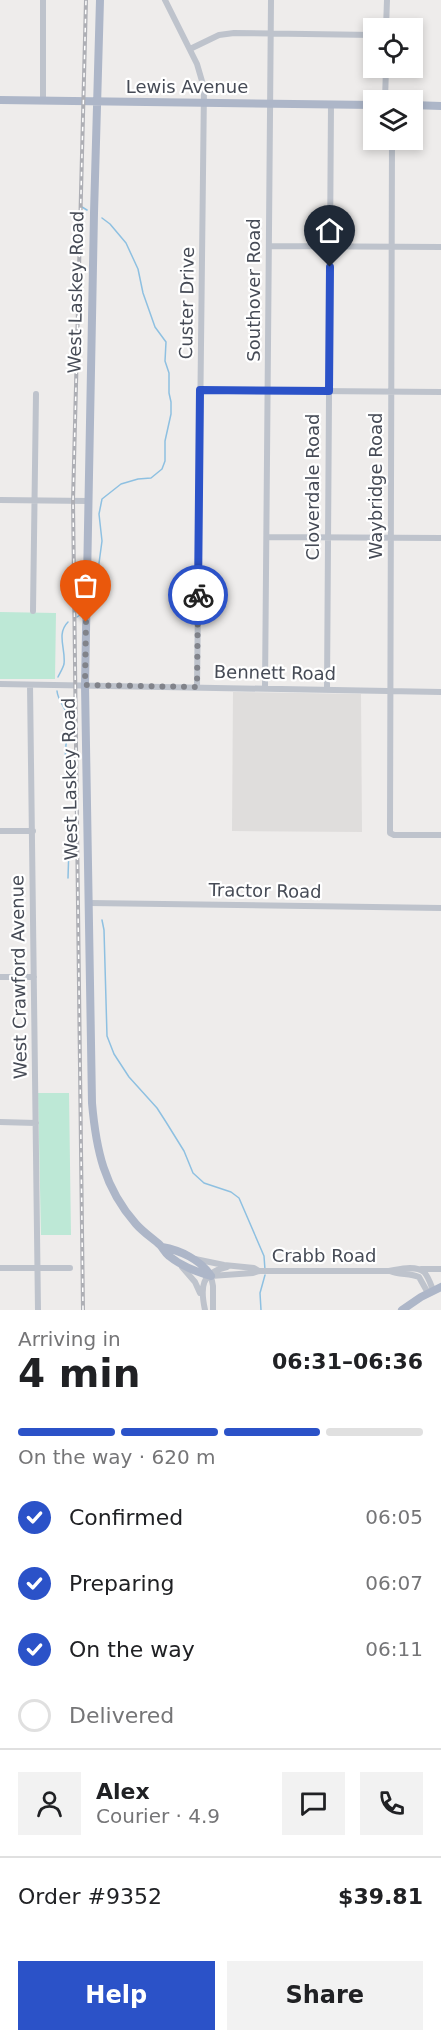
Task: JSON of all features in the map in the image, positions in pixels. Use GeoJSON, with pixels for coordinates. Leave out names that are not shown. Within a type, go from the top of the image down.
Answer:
{"type":"FeatureCollection","features":[{"type":"Feature","properties":{"kind":"main road","name":"West Laskey Road"},"geometry":{"type":"LineString","coordinates":[[100,0],[85,685],[93,1103],[99,1158],[123,1208],[139,1228],[167,1254],[209,1275]]}},
{"type":"Feature","properties":{"kind":"main road","name":"Lewis Avenue"},"geometry":{"type":"LineString","coordinates":[[0,100],[363,105]]}},
{"type":"Feature","properties":{"kind":"main road"},"geometry":{"type":"LineString","coordinates":[[423,105],[441,106]]}},
{"type":"Feature","properties":{"kind":"main road","name":"West Laskey Road"},"geometry":{"type":"LineString","coordinates":[[162,1247],[192,1258],[209,1275]]}},
{"type":"Feature","properties":{"kind":"main road"},"geometry":{"type":"LineString","coordinates":[[402,1310],[434,1290]]}},
{"type":"Feature","properties":{"kind":"street"},"geometry":{"type":"LineString","coordinates":[[43,101],[44,0]]}},
{"type":"Feature","properties":{"kind":"street","name":"Custer Drive"},"geometry":{"type":"LineString","coordinates":[[165,0],[201,73],[205,103],[197,687]]}},
{"type":"Feature","properties":{"kind":"street","name":"Southover Road"},"geometry":{"type":"LineString","coordinates":[[265,688],[271,0]]}},
{"type":"Feature","properties":{"kind":"street"},"geometry":{"type":"LineString","coordinates":[[386,18],[387,0]]}},
{"type":"Feature","properties":{"kind":"street"},"geometry":{"type":"LineString","coordinates":[[190,49],[219,35],[234,33],[363,35]]}},
{"type":"Feature","properties":{"kind":"street","name":"Cloverdale Road"},"geometry":{"type":"LineString","coordinates":[[327,689],[331,104]]}},
{"type":"Feature","properties":{"kind":"street","name":"Waybridge Road"},"geometry":{"type":"LineString","coordinates":[[392,150],[390,833],[394,835],[441,835]]}},
{"type":"Feature","properties":{"kind":"street"},"geometry":{"type":"LineString","coordinates":[[269,246],[441,248]]}},
{"type":"Feature","properties":{"kind":"street"},"geometry":{"type":"LineString","coordinates":[[200,390],[441,392]]}},
{"type":"Feature","properties":{"kind":"street"},"geometry":{"type":"LineString","coordinates":[[33,611],[36,394]]}},
{"type":"Feature","properties":{"kind":"street"},"geometry":{"type":"LineString","coordinates":[[0,500],[89,501]]}},
{"type":"Feature","properties":{"kind":"street"},"geometry":{"type":"LineString","coordinates":[[267,537],[441,538]]}},
{"type":"Feature","properties":{"kind":"street","name":"Bennett Road"},"geometry":{"type":"LineString","coordinates":[[0,684],[441,692]]}},
{"type":"Feature","properties":{"kind":"street","name":"West Crawford Avenue"},"geometry":{"type":"LineString","coordinates":[[30,684],[38,1310]]}},
{"type":"Feature","properties":{"kind":"street"},"geometry":{"type":"LineString","coordinates":[[0,831],[33,831]]}},
{"type":"Feature","properties":{"kind":"street","name":"Tractor Road"},"geometry":{"type":"LineString","coordinates":[[89,903],[441,908]]}},
{"type":"Feature","properties":{"kind":"street"},"geometry":{"type":"LineString","coordinates":[[0,977],[34,977]]}},
{"type":"Feature","properties":{"kind":"street"},"geometry":{"type":"LineString","coordinates":[[0,1122],[36,1123]]}},
{"type":"Feature","properties":{"kind":"street","name":"Crabb Road"},"geometry":{"type":"LineString","coordinates":[[192,1258],[254,1268],[259,1271]]}},
{"type":"Feature","properties":{"kind":"street","name":"West Laskey Road"},"geometry":{"type":"LineString","coordinates":[[176,1260],[189,1274],[205,1310]]}},
{"type":"Feature","properties":{"kind":"street","name":"Crabb Road"},"geometry":{"type":"LineString","coordinates":[[209,1275],[219,1269],[237,1266]]}},
{"type":"Feature","properties":{"kind":"street"},"geometry":{"type":"LineString","coordinates":[[0,1268],[70,1268]]}},
{"type":"Feature","properties":{"kind":"street"},"geometry":{"type":"LineString","coordinates":[[419,1269],[434,1290]]}},
{"type":"Feature","properties":{"kind":"street","name":"Crabb Road"},"geometry":{"type":"LineString","coordinates":[[209,1275],[253,1274],[259,1271],[441,1269]]}},
{"type":"Feature","properties":{"kind":"street","name":"Crabb Road"},"geometry":{"type":"LineString","coordinates":[[389,1271],[399,1275],[417,1276],[434,1290]]}},
{"type":"Feature","properties":{"kind":"street"},"geometry":{"type":"LineString","coordinates":[[202,1299],[202,1288],[209,1275]]}},
{"type":"Feature","properties":{"kind":"street"},"geometry":{"type":"LineString","coordinates":[[209,1275],[213,1287],[213,1310]]}},
{"type":"Feature","properties":{"kind":"shaded area"},"geometry":{"type":"Polygon","coordinates":[[[233,692],[361,694],[362,832],[232,831],[233,692]]]}},
{"type":"Feature","properties":{"kind":"green space"},"geometry":{"type":"Polygon","coordinates":[[[0,612],[56,613],[55,679],[0,679],[0,612]]]}},
{"type":"Feature","properties":{"kind":"green space"},"geometry":{"type":"Polygon","coordinates":[[[38,1093],[69,1093],[71,1235],[41,1235],[38,1093]]]}},
{"type":"Feature","properties":{"kind":"waterway"},"geometry":{"type":"LineString","coordinates":[[82,207],[87,210]]}},
{"type":"Feature","properties":{"kind":"waterway"},"geometry":{"type":"LineString","coordinates":[[97,578],[102,541],[99,514],[102,499],[121,484],[151,478],[162,469],[171,414],[169,373],[165,361],[166,342],[155,327],[143,293],[138,269],[126,243],[102,218]]}},
{"type":"Feature","properties":{"kind":"waterway"},"geometry":{"type":"LineString","coordinates":[[58,677],[64,664],[62,637],[64,627],[68,622]]}},
{"type":"Feature","properties":{"kind":"waterway"},"geometry":{"type":"LineString","coordinates":[[57,691],[68,719],[65,753],[67,764]]}},
{"type":"Feature","properties":{"kind":"waterway"},"geometry":{"type":"LineString","coordinates":[[68,878],[69,846]]}},
{"type":"Feature","properties":{"kind":"waterway"},"geometry":{"type":"LineString","coordinates":[[102,920],[107,1036],[114,1054],[129,1077],[157,1108],[184,1151],[193,1173],[204,1183],[231,1192],[239,1198],[264,1256],[265,1270]]}},
{"type":"Feature","properties":{"kind":"waterway"},"geometry":{"type":"LineString","coordinates":[[261,1310],[260,1293],[265,1275]]}},
{"type":"Feature","properties":{"kind":"railway"},"geometry":{"type":"LineString","coordinates":[[83,1310],[73,501],[86,0]]}},
{"type":"Feature","properties":{"kind":"way so far"},"geometry":{"type":"LineString","coordinates":[[86,622],[85,685],[197,687],[198,595]]}},
{"type":"Feature","properties":{"kind":"route"},"geometry":{"type":"LineString","coordinates":[[198,595],[200,390],[329,391],[330,267]]}}]}
